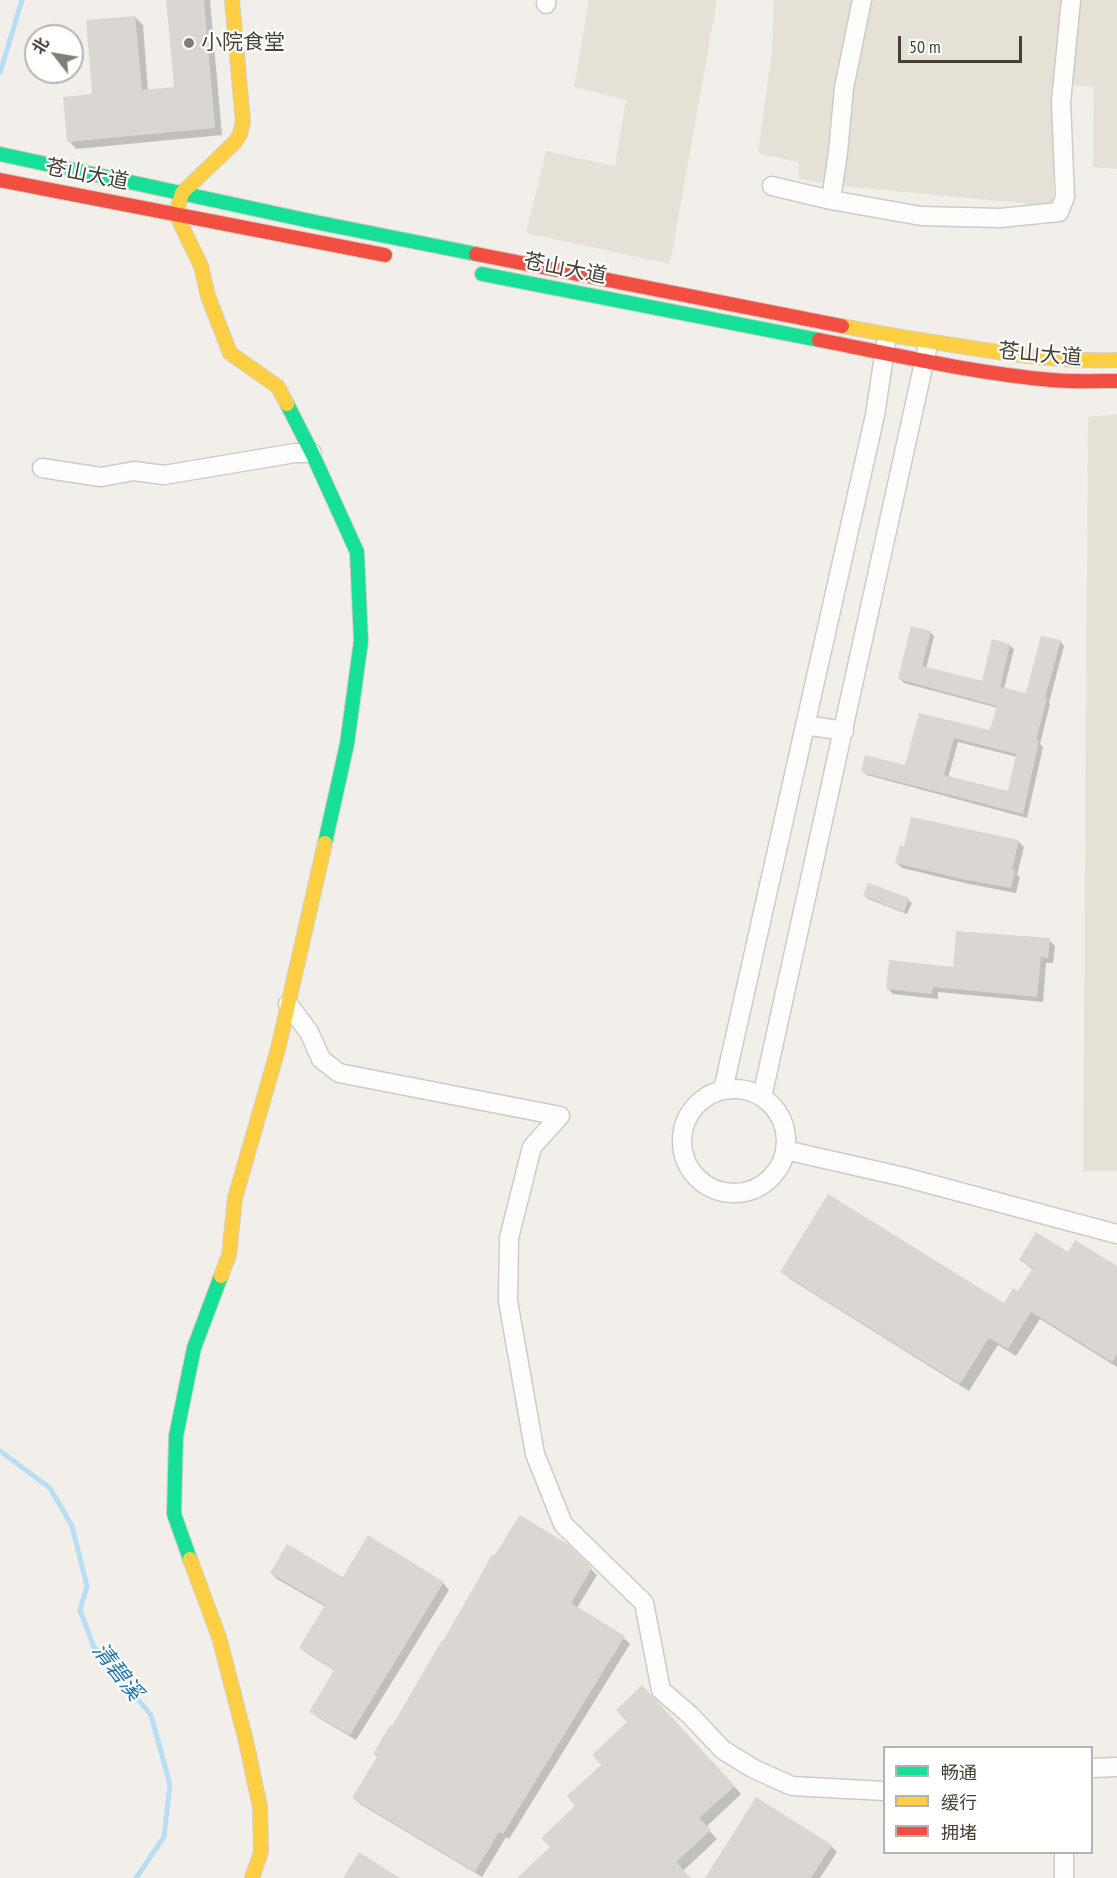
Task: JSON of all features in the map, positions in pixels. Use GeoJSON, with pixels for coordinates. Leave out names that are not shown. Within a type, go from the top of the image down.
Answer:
{"type":"FeatureCollection","features":[{"type":"Feature","properties":{"kind":"main road"},"geometry":{"type":"LineString","coordinates":[[232,0],[243,122],[240,134],[226,152],[182,193],[176,214],[201,266],[208,296],[230,353],[278,387],[312,453],[357,552],[362,641],[346,744],[278,1049],[235,1198],[230,1255],[194,1348],[176,1436],[174,1514],[219,1637],[260,1807],[261,1852],[252,1878]]}},
{"type":"Feature","properties":{"kind":"main road","name":"苍山大道"},"geometry":{"type":"LineString","coordinates":[[6,155],[373,234],[702,299],[886,344],[925,361],[1055,380],[1117,381]]}},
{"type":"Feature","properties":{"kind":"main road","name":"苍山大道"},"geometry":{"type":"LineString","coordinates":[[3,181],[394,256]]}},
{"type":"Feature","properties":{"kind":"main road","name":"苍山大道"},"geometry":{"type":"LineString","coordinates":[[463,270],[696,317],[886,344],[928,343],[1017,356],[1090,361],[1117,360]]}},
{"type":"Feature","properties":{"kind":"street"},"geometry":{"type":"LineString","coordinates":[[831,200],[844,88],[862,0]]}},
{"type":"Feature","properties":{"kind":"street"},"geometry":{"type":"LineString","coordinates":[[772,186],[831,200],[921,216],[1000,218],[1059,212],[1065,197],[1061,102],[1071,0]]}},
{"type":"Feature","properties":{"kind":"street"},"geometry":{"type":"LineString","coordinates":[[696,317],[702,299]]}},
{"type":"Feature","properties":{"kind":"street"},"geometry":{"type":"LineString","coordinates":[[762,1097],[928,343]]}},
{"type":"Feature","properties":{"kind":"street"},"geometry":{"type":"LineString","coordinates":[[723,1090],[875,415],[886,344]]}},
{"type":"Feature","properties":{"kind":"street"},"geometry":{"type":"LineString","coordinates":[[42,468],[101,477],[134,471],[164,475],[295,453],[312,453]]}},
{"type":"Feature","properties":{"kind":"street"},"geometry":{"type":"LineString","coordinates":[[805,725],[844,731]]}},
{"type":"Feature","properties":{"kind":"street"},"geometry":{"type":"LineString","coordinates":[[288,1004],[309,1032],[321,1059],[339,1073],[560,1116],[532,1147],[509,1238],[508,1301],[535,1454],[563,1524],[644,1603],[661,1690],[690,1715],[723,1750],[754,1769],[792,1786],[883,1791]]}},
{"type":"Feature","properties":{"kind":"street"},"geometry":{"type":"LineString","coordinates":[[723,1090],[744,1090],[762,1097],[777,1111],[785,1130],[785,1150],[777,1171],[761,1186],[741,1193],[719,1191],[700,1181],[688,1166],[682,1148],[684,1128],[692,1111],[705,1098],[723,1090]]}},
{"type":"Feature","properties":{"kind":"street"},"geometry":{"type":"LineString","coordinates":[[785,1150],[1117,1233]]}},
{"type":"Feature","properties":{"kind":"street"},"geometry":{"type":"LineString","coordinates":[[1093,1768],[1117,1767]]}},
{"type":"Feature","properties":{"kind":"street"},"geometry":{"type":"LineString","coordinates":[[1064,1854],[1064,1878]]}},
{"type":"Feature","properties":{"kind":"shaded area"},"geometry":{"type":"Polygon","coordinates":[[[589,0],[717,0],[670,264],[526,233],[546,151],[615,166],[626,100],[574,87],[589,0]]]}},
{"type":"Feature","properties":{"kind":"shaded area"},"geometry":{"type":"Polygon","coordinates":[[[774,0],[1117,0],[1117,169],[1093,167],[1094,87],[1057,84],[1053,206],[841,186],[799,179],[798,162],[758,153],[772,50],[774,0]]]}},
{"type":"Feature","properties":{"kind":"shaded area"},"geometry":{"type":"Polygon","coordinates":[[[1117,414],[1117,1171],[1083,1171],[1088,417],[1117,414]]]}},
{"type":"Feature","properties":{"kind":"building","name":"小院食堂"},"geometry":{"type":"Polygon","coordinates":[[[166,0],[204,0],[215,128],[67,142],[63,97],[92,94],[86,20],[135,16],[142,90],[174,87],[166,0]]]}},
{"type":"Feature","properties":{"kind":"building"},"geometry":{"type":"Polygon","coordinates":[[[911,626],[931,631],[922,666],[982,681],[992,639],[1010,644],[1000,687],[1026,693],[1041,636],[1061,640],[1045,698],[1047,699],[1036,740],[1039,741],[1023,814],[861,772],[865,755],[905,765],[919,713],[990,730],[997,706],[898,679],[911,626]],[[954,738],[944,775],[1008,791],[1016,754],[954,738]]]}},
{"type":"Feature","properties":{"kind":"building"},"geometry":{"type":"Polygon","coordinates":[[[911,817],[1019,840],[1012,870],[1015,870],[1011,888],[895,863],[900,845],[904,846],[911,817]]]}},
{"type":"Feature","properties":{"kind":"building"},"geometry":{"type":"Polygon","coordinates":[[[868,883],[909,898],[904,912],[863,896],[868,883]]]}},
{"type":"Feature","properties":{"kind":"building"},"geometry":{"type":"Polygon","coordinates":[[[956,931],[1050,938],[1048,958],[1041,957],[1037,997],[933,987],[932,994],[886,989],[889,960],[953,967],[956,931]]]}},
{"type":"Feature","properties":{"kind":"building"},"geometry":{"type":"Polygon","coordinates":[[[828,1194],[1004,1303],[1013,1288],[1018,1291],[1033,1268],[1019,1260],[1036,1232],[1068,1252],[1075,1240],[1117,1266],[1117,1354],[1112,1362],[1031,1312],[1008,1349],[989,1338],[960,1384],[780,1272],[828,1194]]]}},
{"type":"Feature","properties":{"kind":"building"},"geometry":{"type":"Polygon","coordinates":[[[520,1515],[569,1545],[592,1568],[571,1603],[625,1636],[503,1834],[499,1832],[475,1872],[352,1798],[377,1757],[373,1754],[390,1725],[392,1726],[443,1641],[492,1555],[494,1556],[520,1515]]]}},
{"type":"Feature","properties":{"kind":"building"},"geometry":{"type":"Polygon","coordinates":[[[368,1535],[444,1582],[350,1735],[309,1712],[334,1670],[299,1648],[325,1605],[270,1573],[287,1544],[343,1577],[368,1535]]]}},
{"type":"Feature","properties":{"kind":"building"},"geometry":{"type":"Polygon","coordinates":[[[642,1685],[735,1786],[699,1818],[711,1830],[676,1862],[691,1878],[517,1878],[550,1847],[541,1838],[575,1806],[567,1796],[601,1765],[592,1755],[627,1722],[616,1710],[642,1685]]]}},
{"type":"Feature","properties":{"kind":"building"},"geometry":{"type":"Polygon","coordinates":[[[756,1797],[832,1845],[811,1878],[705,1878],[756,1797]]]}},
{"type":"Feature","properties":{"kind":"building"},"geometry":{"type":"Polygon","coordinates":[[[359,1852],[400,1878],[343,1878],[359,1852]]]}},
{"type":"Feature","properties":{"kind":"waterway","name":"清碧溪"},"geometry":{"type":"LineString","coordinates":[[0,73],[22,0]]}},
{"type":"Feature","properties":{"kind":"waterway","name":"清碧溪"},"geometry":{"type":"LineString","coordinates":[[0,1451],[50,1488],[72,1526],[87,1586],[80,1610],[94,1647],[151,1715],[170,1785],[164,1837],[136,1878]]}},
{"type":"Feature","properties":{"kind":"traffic: fast"},"geometry":{"type":"LineString","coordinates":[[0,154],[476,254]]}},
{"type":"Feature","properties":{"kind":"traffic: fast"},"geometry":{"type":"LineString","coordinates":[[482,274],[819,340]]}},
{"type":"Feature","properties":{"kind":"traffic: fast"},"geometry":{"type":"LineString","coordinates":[[287,404],[357,552],[361,641],[347,744],[325,843]]}},
{"type":"Feature","properties":{"kind":"traffic: fast"},"geometry":{"type":"LineString","coordinates":[[190,1559],[174,1514],[176,1436],[194,1348],[221,1276]]}},
{"type":"Feature","properties":{"kind":"traffic: slow"},"geometry":{"type":"LineString","coordinates":[[232,0],[243,122],[240,134],[235,142],[182,193],[176,214],[201,266],[208,296],[230,353],[278,387],[287,404]]}},
{"type":"Feature","properties":{"kind":"traffic: slow"},"geometry":{"type":"LineString","coordinates":[[842,326],[1022,355],[1060,359],[1117,360]]}},
{"type":"Feature","properties":{"kind":"traffic: slow"},"geometry":{"type":"LineString","coordinates":[[221,1276],[229,1255],[235,1198],[278,1049],[325,843]]}},
{"type":"Feature","properties":{"kind":"traffic: slow"},"geometry":{"type":"LineString","coordinates":[[190,1559],[219,1637],[246,1741],[260,1807],[261,1852],[252,1878]]}},
{"type":"Feature","properties":{"kind":"traffic: jam"},"geometry":{"type":"LineString","coordinates":[[0,180],[385,255]]}},
{"type":"Feature","properties":{"kind":"traffic: jam"},"geometry":{"type":"LineString","coordinates":[[476,254],[842,326]]}},
{"type":"Feature","properties":{"kind":"traffic: jam"},"geometry":{"type":"LineString","coordinates":[[819,340],[935,363],[1023,377],[1060,381],[1117,381]]}},
{"type":"Feature","properties":{"kind":"place","name":"小院食堂"},"geometry":{"type":"Point","coordinates":[189,43]}}]}
